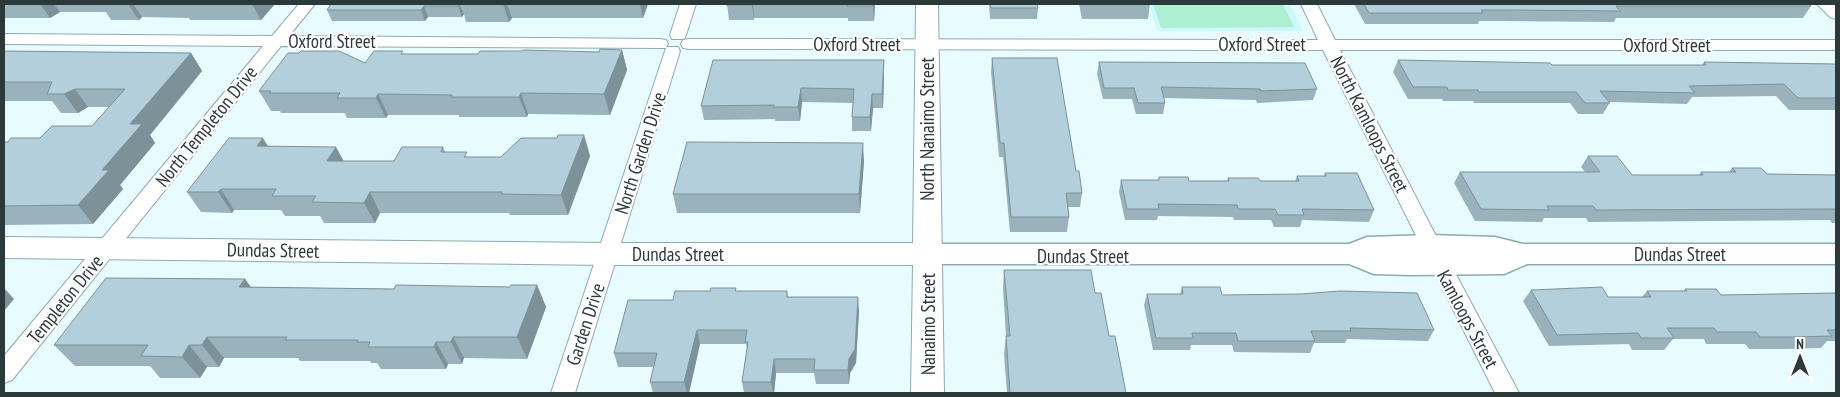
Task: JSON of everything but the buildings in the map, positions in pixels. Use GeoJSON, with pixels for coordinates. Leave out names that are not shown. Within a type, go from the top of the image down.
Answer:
{"type":"FeatureCollection","features":[{"type":"Feature","properties":{"kind":"main road","name":"North Nanaimo Street"},"geometry":{"type":"LineString","coordinates":[[927,4],[928,254]]}},
{"type":"Feature","properties":{"kind":"main road","name":"Dundas Street"},"geometry":{"type":"LineString","coordinates":[[4,248],[607,254],[928,254]]}},
{"type":"Feature","properties":{"kind":"main road","name":"Nanaimo Street"},"geometry":{"type":"LineString","coordinates":[[928,254],[928,393]]}},
{"type":"Feature","properties":{"kind":"street","name":"North Templeton Drive"},"geometry":{"type":"LineString","coordinates":[[106,248],[307,4]]}},
{"type":"Feature","properties":{"kind":"street","name":"North Garden Drive"},"geometry":{"type":"LineString","coordinates":[[607,254],[688,4]]}},
{"type":"Feature","properties":{"kind":"street","name":"North Kamloops Street"},"geometry":{"type":"LineString","coordinates":[[1309,4],[1435,255]]}},
{"type":"Feature","properties":{"kind":"street"},"geometry":{"type":"LineString","coordinates":[[1825,4],[1836,14]]}},
{"type":"Feature","properties":{"kind":"street","name":"Oxford Street"},"geometry":{"type":"LineString","coordinates":[[4,39],[927,44],[1836,45]]}},
{"type":"Feature","properties":{"kind":"street","name":"Templeton Drive"},"geometry":{"type":"LineString","coordinates":[[4,373],[106,248]]}},
{"type":"Feature","properties":{"kind":"street","name":"Garden Drive"},"geometry":{"type":"LineString","coordinates":[[563,393],[607,254]]}},
{"type":"Feature","properties":{"kind":"street","name":"Dundas Street"},"geometry":{"type":"LineString","coordinates":[[928,254],[1352,254],[1374,264],[1435,255],[1504,264],[1523,254],[1836,254]]}},
{"type":"Feature","properties":{"kind":"street","name":"Kamloops Street"},"geometry":{"type":"LineString","coordinates":[[1435,255],[1507,393]]}},
{"type":"Feature","properties":{"kind":"shaded area"},"geometry":{"type":"Polygon","coordinates":[[[1149,4],[1290,4],[1303,31],[1157,31],[1149,4]]]}},
{"type":"Feature","properties":{"kind":"green space"},"geometry":{"type":"Polygon","coordinates":[[[1153,4],[1283,4],[1294,27],[1161,28],[1153,4]]]}}]}
